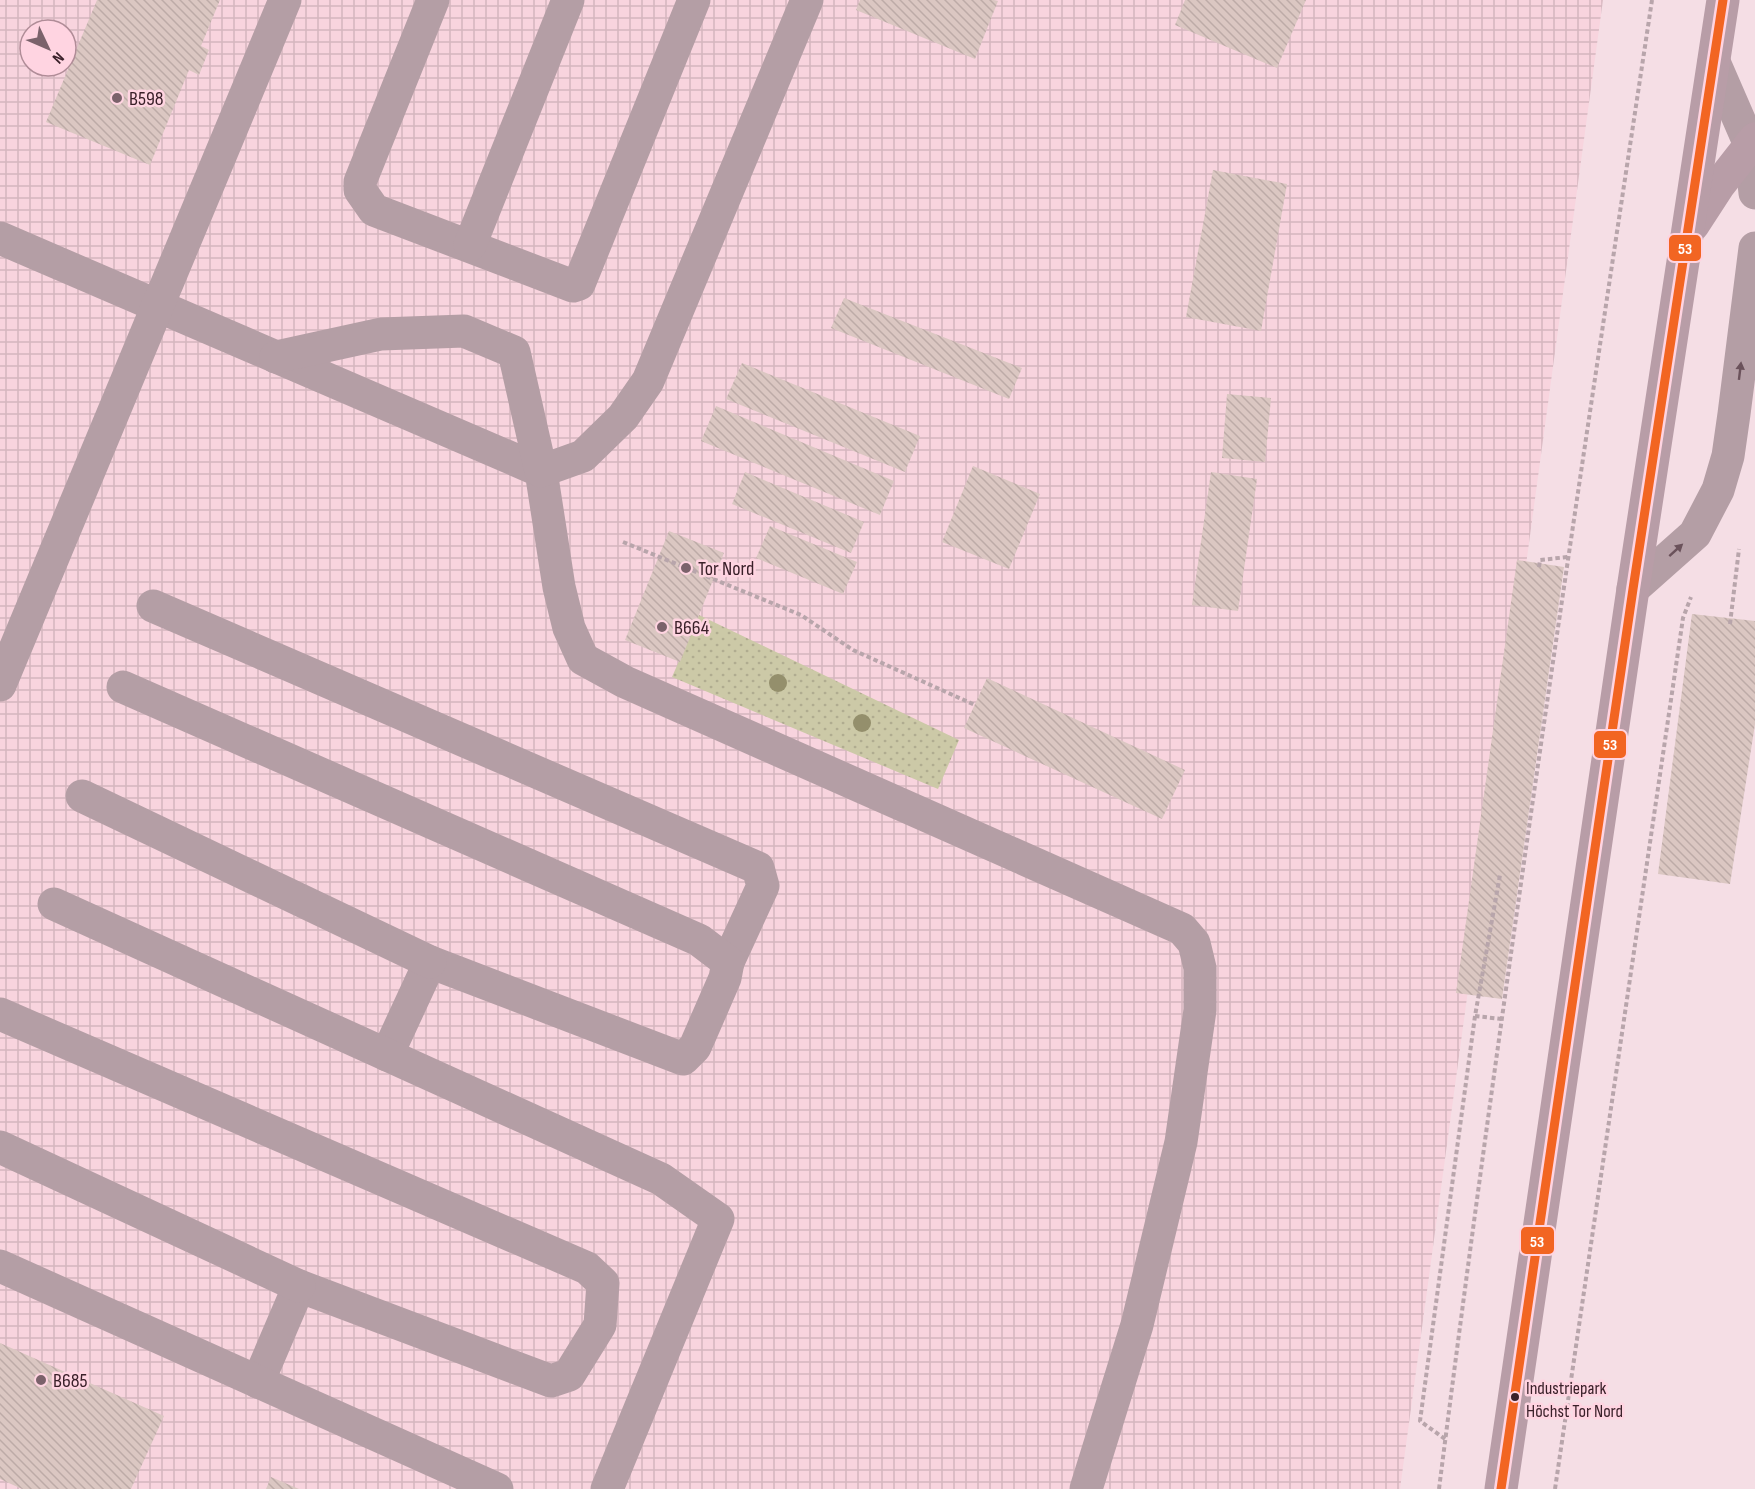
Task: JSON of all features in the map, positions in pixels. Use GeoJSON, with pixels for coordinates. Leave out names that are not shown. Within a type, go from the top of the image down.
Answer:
{"type":"FeatureCollection","features":[{"type":"Feature","properties":{"kind":"main road"},"geometry":{"type":"LineString","coordinates":[[1501,1489],[1633,589],[1723,0]]}},
{"type":"Feature","properties":{"kind":"main road"},"geometry":{"type":"LineString","coordinates":[[1686,236],[1719,185],[1752,142]]}},
{"type":"Feature","properties":{"kind":"street"},"geometry":{"type":"LineString","coordinates":[[0,685],[285,0]]}},
{"type":"Feature","properties":{"kind":"street"},"geometry":{"type":"LineString","coordinates":[[434,0],[360,182],[360,190],[374,210],[573,285],[579,284],[694,0]]}},
{"type":"Feature","properties":{"kind":"street"},"geometry":{"type":"LineString","coordinates":[[470,245],[568,0]]}},
{"type":"Feature","properties":{"kind":"street"},"geometry":{"type":"LineString","coordinates":[[0,238],[541,471],[583,456],[624,417],[648,381],[807,0]]}},
{"type":"Feature","properties":{"kind":"street"},"geometry":{"type":"LineString","coordinates":[[1714,62],[1752,142],[1755,193]]}},
{"type":"Feature","properties":{"kind":"street"},"geometry":{"type":"LineString","coordinates":[[1633,589],[1695,534],[1718,490],[1728,456],[1755,249]]}},
{"type":"Feature","properties":{"kind":"street"},"geometry":{"type":"LineString","coordinates":[[276,357],[381,333],[464,331],[514,352],[541,471],[559,586],[569,628],[583,659],[625,682],[1182,928],[1194,943],[1200,968],[1200,1010],[1181,1142],[1137,1325],[1086,1489]]}},
{"type":"Feature","properties":{"kind":"street"},"geometry":{"type":"LineString","coordinates":[[82,796],[430,962],[682,1059],[695,1047],[725,978],[728,962],[763,886],[758,868],[153,606]]}},
{"type":"Feature","properties":{"kind":"street"},"geometry":{"type":"LineString","coordinates":[[123,687],[699,940],[728,962]]}},
{"type":"Feature","properties":{"kind":"street"},"geometry":{"type":"LineString","coordinates":[[54,904],[661,1179],[718,1219],[607,1489]]}},
{"type":"Feature","properties":{"kind":"street"},"geometry":{"type":"LineString","coordinates":[[387,1055],[430,962]]}},
{"type":"Feature","properties":{"kind":"street"},"geometry":{"type":"LineString","coordinates":[[0,1014],[586,1268],[603,1283],[600,1325],[569,1375],[550,1381],[299,1286],[0,1147]]}},
{"type":"Feature","properties":{"kind":"street"},"geometry":{"type":"LineString","coordinates":[[0,1266],[497,1489]]}},
{"type":"Feature","properties":{"kind":"street"},"geometry":{"type":"LineString","coordinates":[[258,1382],[299,1286]]}},
{"type":"Feature","properties":{"kind":"path"},"geometry":{"type":"LineString","coordinates":[[1439,1489],[1502,1019],[1568,557],[1652,0]]}},
{"type":"Feature","properties":{"kind":"path"},"geometry":{"type":"LineString","coordinates":[[623,542],[801,615],[853,650],[975,705]]}},
{"type":"Feature","properties":{"kind":"path"},"geometry":{"type":"LineString","coordinates":[[1730,624],[1739,545]]}},
{"type":"Feature","properties":{"kind":"path"},"geometry":{"type":"LineString","coordinates":[[1539,567],[1540,560],[1568,557]]}},
{"type":"Feature","properties":{"kind":"path"},"geometry":{"type":"LineString","coordinates":[[1555,1489],[1683,618],[1695,588]]}},
{"type":"Feature","properties":{"kind":"path"},"geometry":{"type":"LineString","coordinates":[[1445,1439],[1420,1421],[1475,1016],[1500,875]]}},
{"type":"Feature","properties":{"kind":"path"},"geometry":{"type":"LineString","coordinates":[[1475,1016],[1502,1019]]}},
{"type":"Feature","properties":{"kind":"shaded area"},"geometry":{"type":"Polygon","coordinates":[[[0,0],[1603,0],[1400,1489],[0,1489],[0,0]]]}},
{"type":"Feature","properties":{"kind":"shaded area"},"geometry":{"type":"Polygon","coordinates":[[[699,615],[959,740],[938,789],[672,677],[699,615]]]}},
{"type":"Feature","properties":{"kind":"building","name":"B598"},"geometry":{"type":"Polygon","coordinates":[[[97,0],[220,0],[201,46],[209,50],[199,75],[189,70],[150,165],[46,122],[64,78],[78,78],[78,45],[97,0]]]}},
{"type":"Feature","properties":{"kind":"building"},"geometry":{"type":"Polygon","coordinates":[[[860,0],[998,1],[975,59],[856,10],[860,0]]]}},
{"type":"Feature","properties":{"kind":"building"},"geometry":{"type":"Polygon","coordinates":[[[1185,0],[1306,0],[1277,68],[1175,25],[1185,0]]]}},
{"type":"Feature","properties":{"kind":"building"},"geometry":{"type":"Polygon","coordinates":[[[1213,170],[1287,184],[1261,331],[1186,317],[1213,170]]]}},
{"type":"Feature","properties":{"kind":"building"},"geometry":{"type":"Polygon","coordinates":[[[844,298],[1022,368],[1009,399],[831,328],[844,298]]]}},
{"type":"Feature","properties":{"kind":"building"},"geometry":{"type":"Polygon","coordinates":[[[742,363],[920,436],[905,472],[726,399],[742,363]]]}},
{"type":"Feature","properties":{"kind":"building"},"geometry":{"type":"Polygon","coordinates":[[[1227,394],[1271,398],[1265,462],[1222,458],[1227,394]]]}},
{"type":"Feature","properties":{"kind":"building"},"geometry":{"type":"Polygon","coordinates":[[[716,406],[894,481],[880,515],[701,441],[716,406]]]}},
{"type":"Feature","properties":{"kind":"building"},"geometry":{"type":"Polygon","coordinates":[[[973,466],[1040,494],[1009,569],[942,542],[973,466]]]}},
{"type":"Feature","properties":{"kind":"building"},"geometry":{"type":"Polygon","coordinates":[[[745,472],[864,522],[851,553],[732,504],[745,472]]]}},
{"type":"Feature","properties":{"kind":"building"},"geometry":{"type":"Polygon","coordinates":[[[1211,472],[1257,479],[1238,611],[1192,605],[1211,472]]]}},
{"type":"Feature","properties":{"kind":"building"},"geometry":{"type":"Polygon","coordinates":[[[770,526],[857,562],[843,594],[756,558],[770,526]]]}},
{"type":"Feature","properties":{"kind":"building"},"geometry":{"type":"Polygon","coordinates":[[[669,531],[724,553],[680,662],[625,640],[669,531]]]}},
{"type":"Feature","properties":{"kind":"building"},"geometry":{"type":"Polygon","coordinates":[[[1517,560],[1564,567],[1502,999],[1456,993],[1517,560]]]}},
{"type":"Feature","properties":{"kind":"building"},"geometry":{"type":"Polygon","coordinates":[[[1692,614],[1755,621],[1755,724],[1730,884],[1658,874],[1692,614]]]}},
{"type":"Feature","properties":{"kind":"building"},"geometry":{"type":"Polygon","coordinates":[[[987,678],[1185,770],[1162,819],[964,728],[987,678]]]}},
{"type":"Feature","properties":{"kind":"building","name":"B685"},"geometry":{"type":"Polygon","coordinates":[[[0,1343],[164,1416],[131,1489],[22,1489],[0,1479],[0,1343]]]}},
{"type":"Feature","properties":{"kind":"building"},"geometry":{"type":"Polygon","coordinates":[[[271,1477],[299,1489],[266,1489],[271,1477]]]}},
{"type":"Feature","properties":{"kind":"transit line","name":"53"},"geometry":{"type":"LineString","coordinates":[[1501,1489],[1633,589],[1723,0]]}},
{"type":"Feature","properties":{"kind":"place","name":"B598"},"geometry":{"type":"Point","coordinates":[117,98]}},
{"type":"Feature","properties":{"kind":"place","name":"Tor Nord"},"geometry":{"type":"Point","coordinates":[686,568]}},
{"type":"Feature","properties":{"kind":"place","name":"B664"},"geometry":{"type":"Point","coordinates":[662,627]}},
{"type":"Feature","properties":{"kind":"place","name":"B685"},"geometry":{"type":"Point","coordinates":[41,1380]}},
{"type":"Feature","properties":{"kind":"place","name":"Industriepark Höchst Tor Nord"},"geometry":{"type":"Point","coordinates":[1515,1397]}}]}
